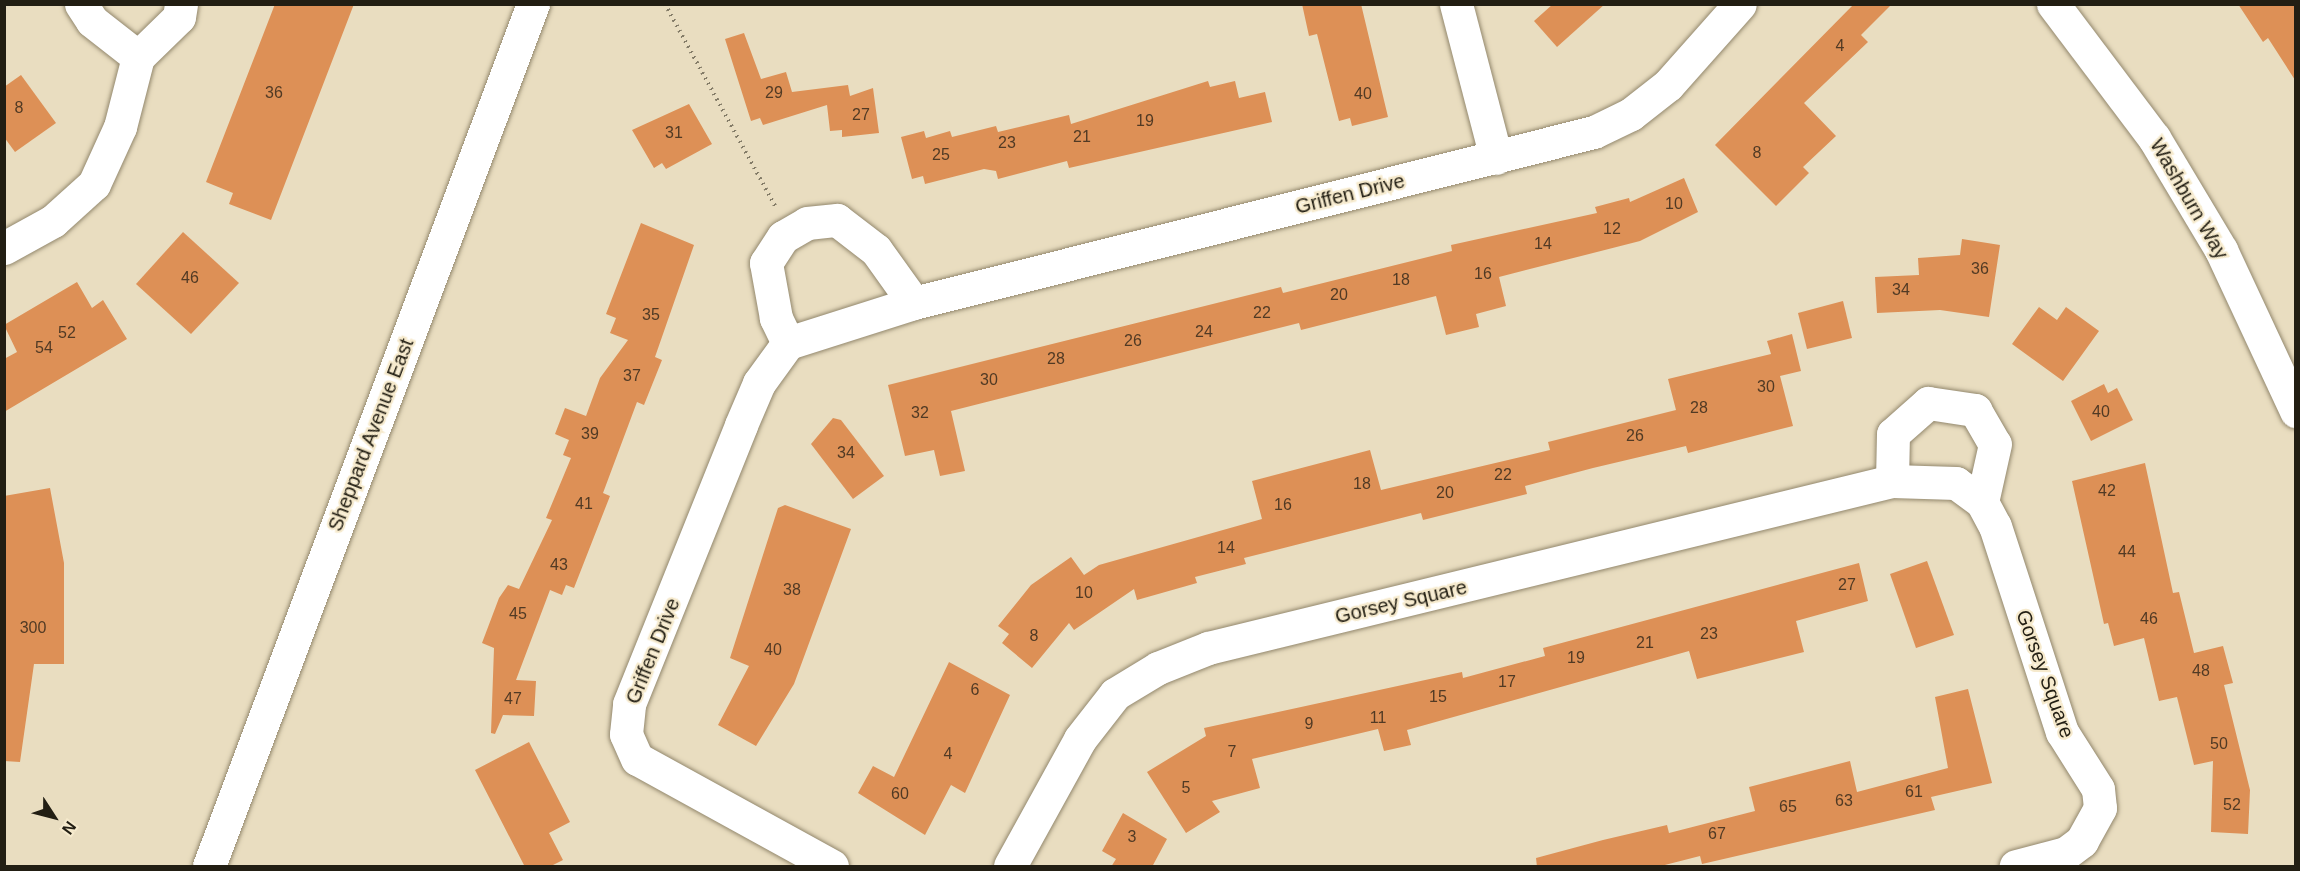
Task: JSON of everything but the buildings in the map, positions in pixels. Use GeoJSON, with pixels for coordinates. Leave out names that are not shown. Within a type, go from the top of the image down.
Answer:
{"type":"FeatureCollection","features":[{"type":"Feature","properties":{"kind":"street"},"geometry":{"type":"LineString","coordinates":[[81,4],[92,21],[138,57]]}},
{"type":"Feature","properties":{"kind":"street"},"geometry":{"type":"LineString","coordinates":[[4,248],[54,220],[94,184],[120,127],[138,57],[179,17],[181,4]]}},
{"type":"Feature","properties":{"kind":"street","name":"Sheppard Avenue East"},"geometry":{"type":"LineString","coordinates":[[209,867],[533,4]]}},
{"type":"Feature","properties":{"kind":"street"},"geometry":{"type":"LineString","coordinates":[[1456,4],[1497,158]]}},
{"type":"Feature","properties":{"kind":"street","name":"Griffen Drive"},"geometry":{"type":"LineString","coordinates":[[832,867],[654,770],[637,759],[626,734],[629,704],[741,425],[759,383],[788,343],[914,303],[1594,132],[1631,114],[1711,42],[1740,4]]}},
{"type":"Feature","properties":{"kind":"street","name":"Washburn Way"},"geometry":{"type":"LineString","coordinates":[[2053,4],[2167,159],[2221,250],[2295,411]]}},
{"type":"Feature","properties":{"kind":"street"},"geometry":{"type":"LineString","coordinates":[[788,343],[776,318],[766,263],[783,237],[807,224],[837,220],[876,250],[914,303]]}},
{"type":"Feature","properties":{"kind":"street"},"geometry":{"type":"LineString","coordinates":[[1892,481],[1893,434],[1928,403],[1975,410],[1995,444],[1982,502]]}},
{"type":"Feature","properties":{"kind":"street","name":"Gorsey Square"},"geometry":{"type":"LineString","coordinates":[[1010,867],[1080,739],[1114,694],[1158,668],[1208,648],[1892,481],[1956,483],[1982,502],[1995,526],[2062,732],[2098,789],[2100,808],[2082,841],[2066,853],[2016,867]]}},
{"type":"Feature","properties":{"kind":"path"},"geometry":{"type":"LineString","coordinates":[[664,4],[773,199],[783,237]]}}]}
